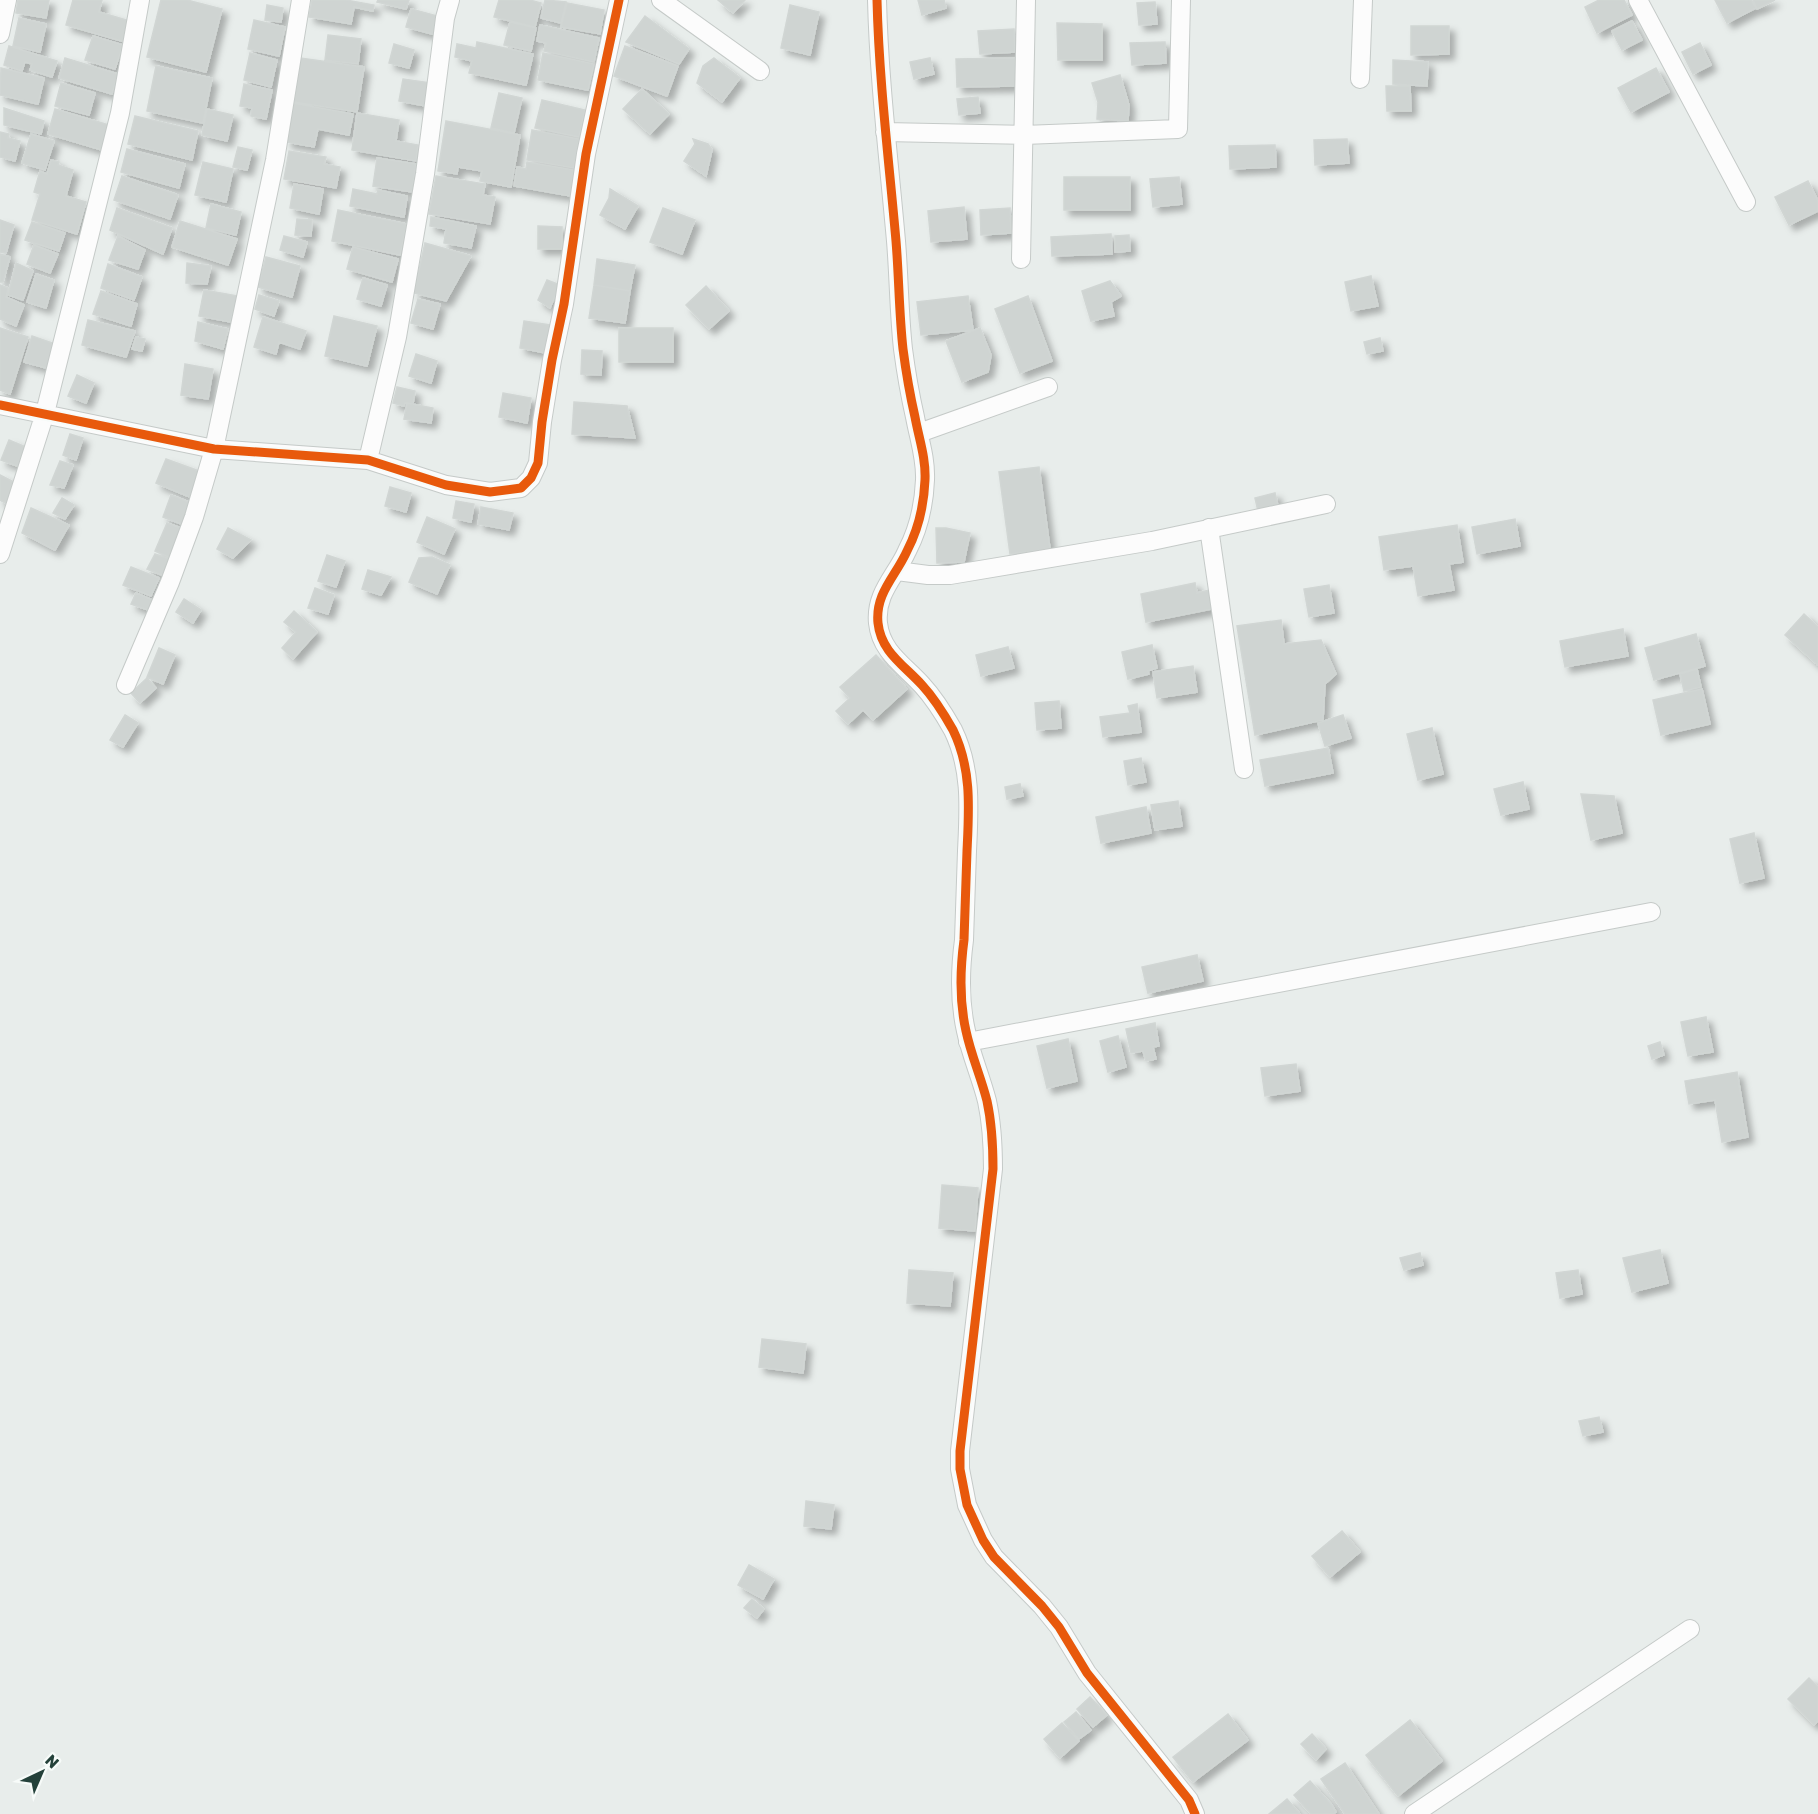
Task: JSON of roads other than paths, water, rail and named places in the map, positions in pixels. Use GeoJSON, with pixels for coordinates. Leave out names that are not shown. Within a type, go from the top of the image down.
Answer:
{"type":"FeatureCollection","features":[{"type":"Feature","properties":{"kind":"street"},"geometry":{"type":"LineString","coordinates":[[0,34],[8,0]]}},
{"type":"Feature","properties":{"kind":"street"},"geometry":{"type":"LineString","coordinates":[[0,554],[45,413],[120,113],[140,0]]}},
{"type":"Feature","properties":{"kind":"street"},"geometry":{"type":"LineString","coordinates":[[126,685],[194,518],[214,448],[275,160],[301,0]]}},
{"type":"Feature","properties":{"kind":"street"},"geometry":{"type":"LineString","coordinates":[[368,460],[397,337],[425,174],[445,18],[450,0]]}},
{"type":"Feature","properties":{"kind":"street"},"geometry":{"type":"LineString","coordinates":[[0,405],[214,448],[368,460],[446,485],[490,492],[521,488],[528,483],[538,463],[542,422],[564,304],[586,154],[619,0]]}},
{"type":"Feature","properties":{"kind":"street"},"geometry":{"type":"LineString","coordinates":[[661,0],[760,71]]}},
{"type":"Feature","properties":{"kind":"street"},"geometry":{"type":"LineString","coordinates":[[878,0],[885,132],[896,241],[903,347],[908,385],[924,455],[925,481],[916,528],[897,571],[884,589],[878,611],[878,624],[887,650],[920,682],[943,712],[962,754],[969,801],[964,940],[960,982],[968,1042],[987,1101],[991,1123],[993,1169],[960,1451],[963,1487],[967,1505],[983,1540],[994,1557],[1042,1606],[1059,1627],[1087,1673],[1189,1800],[1196,1814]]}},
{"type":"Feature","properties":{"kind":"street"},"geometry":{"type":"LineString","coordinates":[[1022,259],[1026,0]]}},
{"type":"Feature","properties":{"kind":"street"},"geometry":{"type":"LineString","coordinates":[[885,132],[1024,135],[1178,129],[1181,0]]}},
{"type":"Feature","properties":{"kind":"street"},"geometry":{"type":"LineString","coordinates":[[1360,78],[1363,0]]}},
{"type":"Feature","properties":{"kind":"street"},"geometry":{"type":"LineString","coordinates":[[1638,0],[1746,202]]}},
{"type":"Feature","properties":{"kind":"street"},"geometry":{"type":"LineString","coordinates":[[919,433],[1048,387]]}},
{"type":"Feature","properties":{"kind":"street"},"geometry":{"type":"LineString","coordinates":[[897,571],[950,575],[1152,541],[1326,504]]}},
{"type":"Feature","properties":{"kind":"street"},"geometry":{"type":"LineString","coordinates":[[1209,528],[1244,769]]}},
{"type":"Feature","properties":{"kind":"street"},"geometry":{"type":"LineString","coordinates":[[968,1042],[1651,912]]}},
{"type":"Feature","properties":{"kind":"street"},"geometry":{"type":"LineString","coordinates":[[1414,1814],[1690,1629]]}}]}
